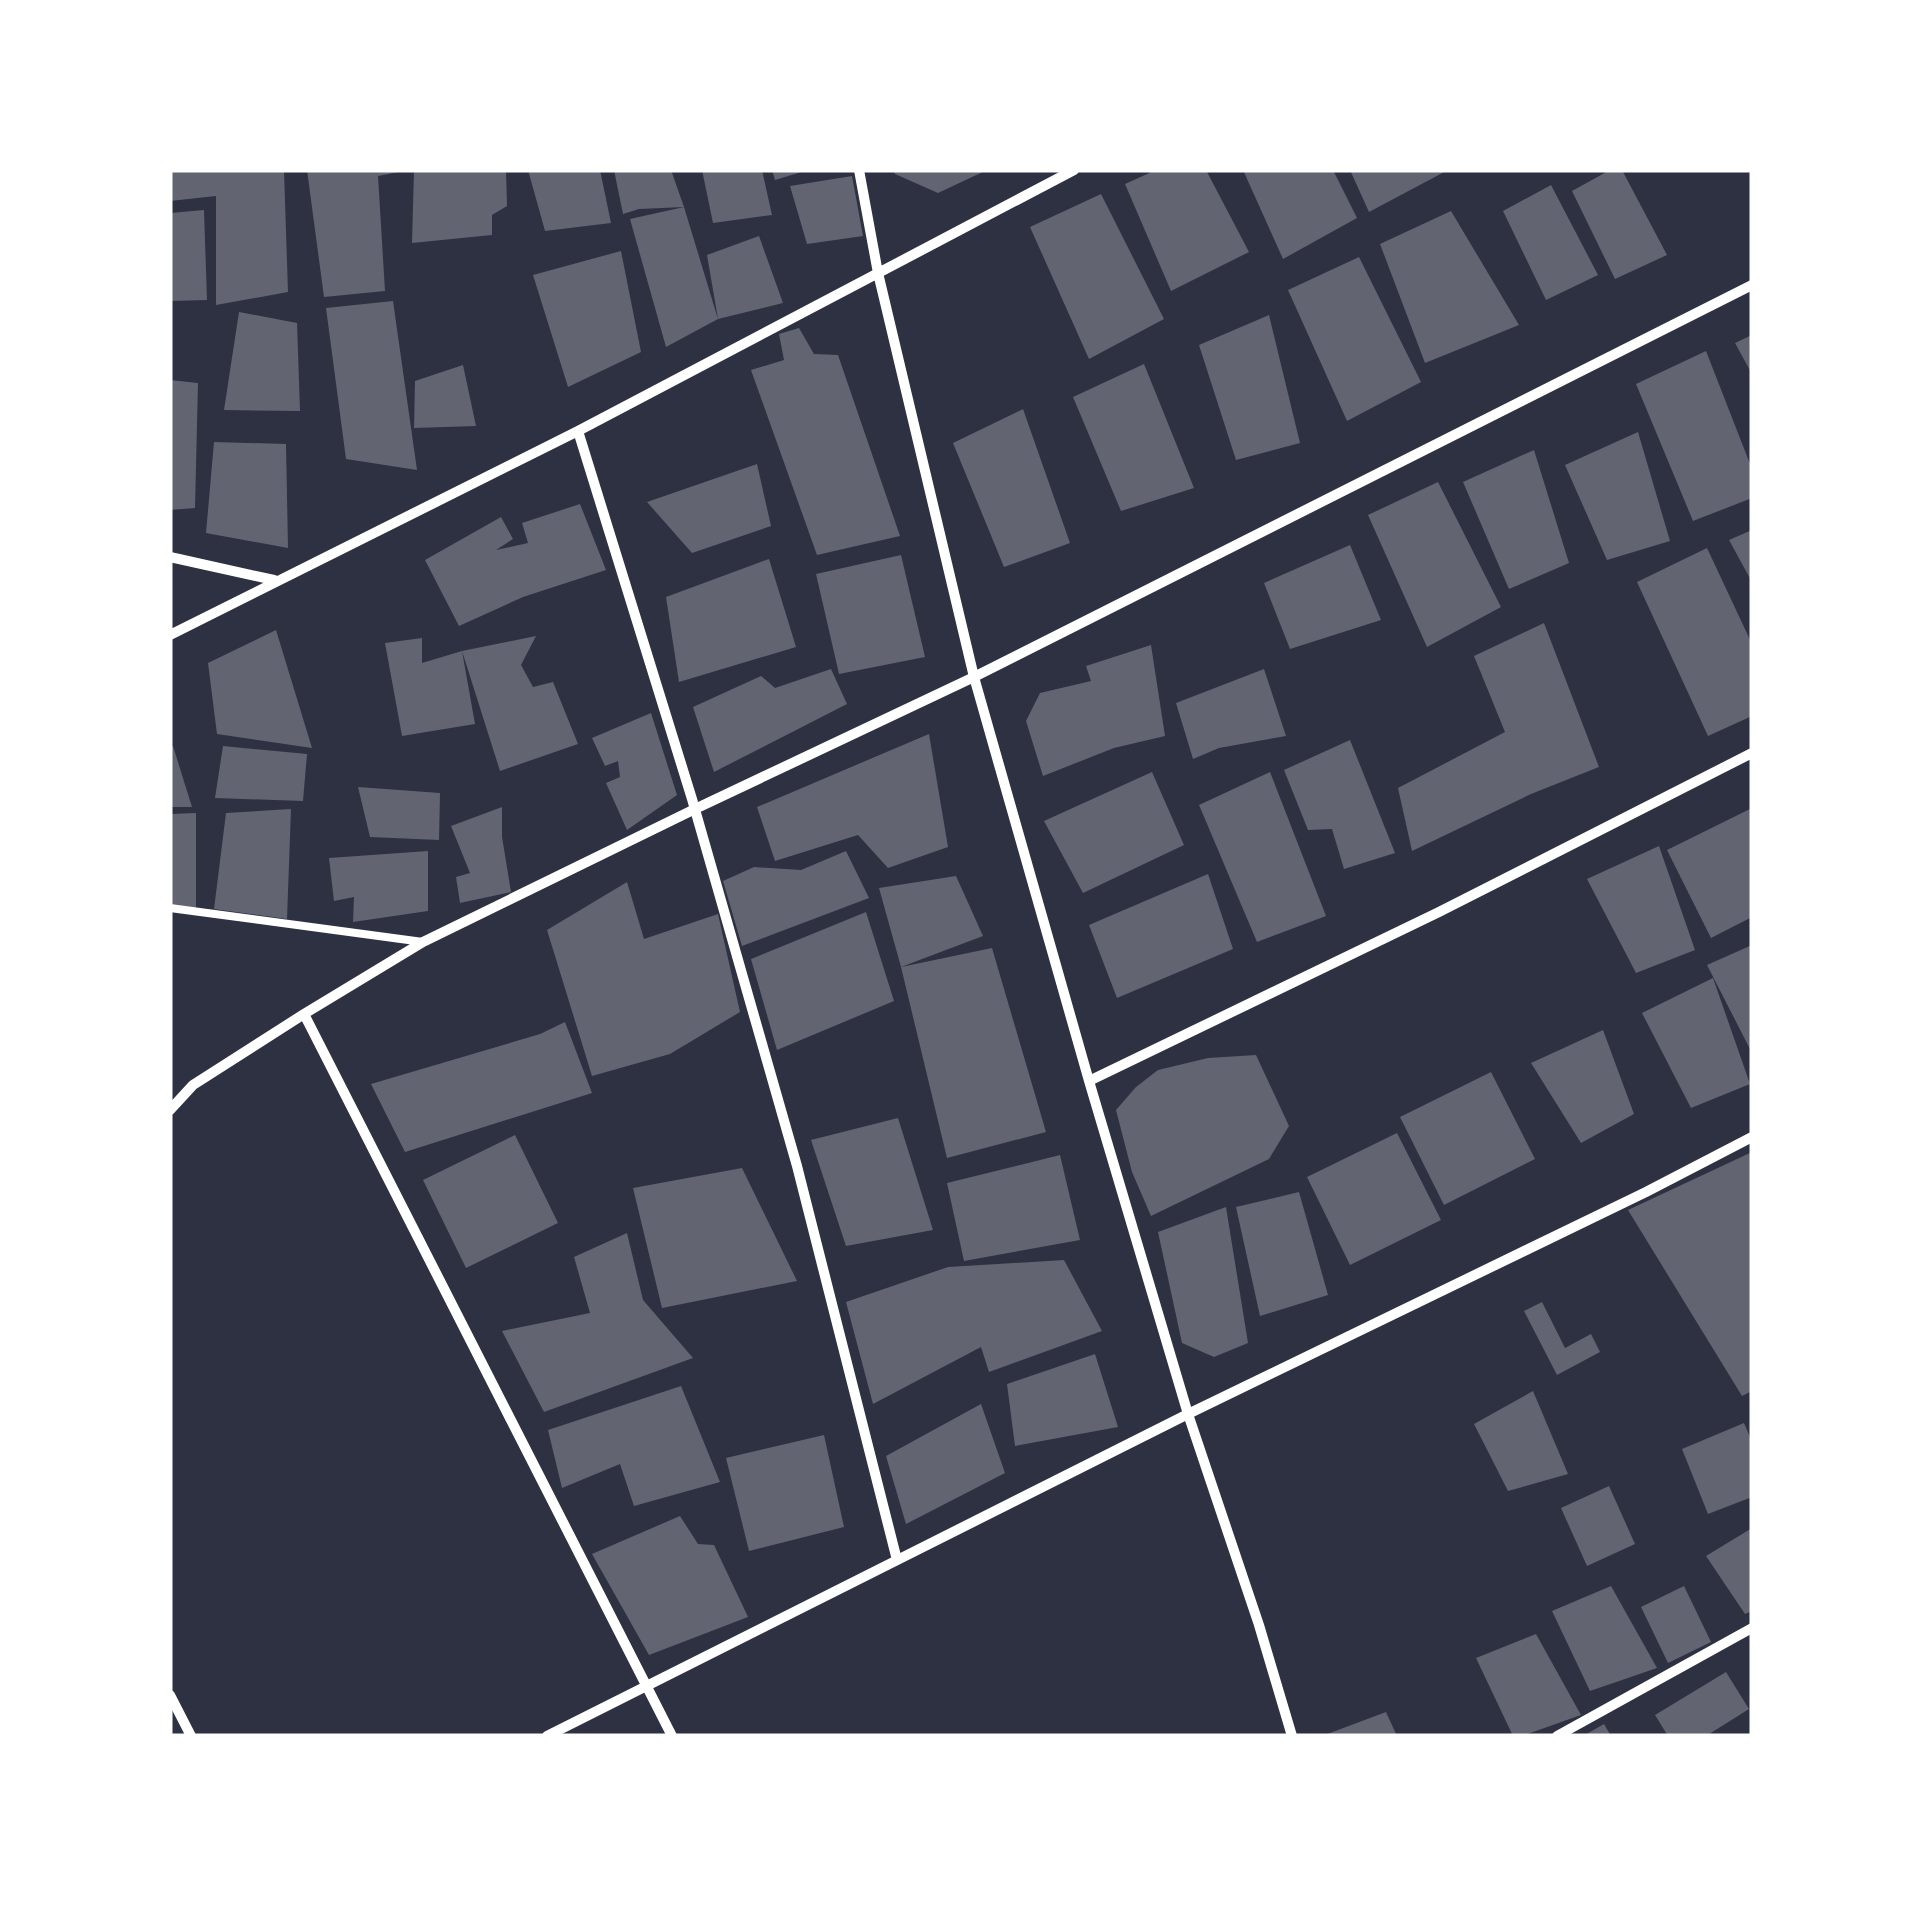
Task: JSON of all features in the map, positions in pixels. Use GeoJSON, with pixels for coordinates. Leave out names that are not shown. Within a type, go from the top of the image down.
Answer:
{"type":"FeatureCollection","features":[{"type":"Feature","properties":{"kind":"street"},"geometry":{"type":"LineString","coordinates":[[860,170],[878,273],[974,678],[1188,1414],[1292,1736]]}},
{"type":"Feature","properties":{"kind":"street"},"geometry":{"type":"LineString","coordinates":[[170,634],[578,431],[1074,170]]}},
{"type":"Feature","properties":{"kind":"street"},"geometry":{"type":"LineString","coordinates":[[170,1110],[194,1085],[423,942],[694,808],[974,678],[1752,285]]}},
{"type":"Feature","properties":{"kind":"street"},"geometry":{"type":"LineString","coordinates":[[578,431],[694,808],[797,1166],[897,1560]]}},
{"type":"Feature","properties":{"kind":"street"},"geometry":{"type":"LineString","coordinates":[[170,558],[275,580]]}},
{"type":"Feature","properties":{"kind":"street"},"geometry":{"type":"LineString","coordinates":[[1089,1081],[1438,912],[1752,753]]}},
{"type":"Feature","properties":{"kind":"street"},"geometry":{"type":"LineString","coordinates":[[304,1014],[672,1736]]}},
{"type":"Feature","properties":{"kind":"street"},"geometry":{"type":"LineString","coordinates":[[547,1736],[1188,1414],[1752,1137]]}},
{"type":"Feature","properties":{"kind":"street"},"geometry":{"type":"LineString","coordinates":[[1556,1736],[1752,1628]]}},
{"type":"Feature","properties":{"kind":"street"},"geometry":{"type":"LineString","coordinates":[[170,1695],[191,1736]]}},
{"type":"Feature","properties":{"kind":"lane"},"geometry":{"type":"LineString","coordinates":[[170,908],[423,942]]}},
{"type":"Feature","properties":{"kind":"building"},"geometry":{"type":"Polygon","coordinates":[[[170,170],[284,170],[288,292],[216,305],[216,196],[170,201],[170,170]]]}},
{"type":"Feature","properties":{"kind":"building"},"geometry":{"type":"Polygon","coordinates":[[[307,170],[398,170],[378,176],[385,291],[324,297],[307,170]]]}},
{"type":"Feature","properties":{"kind":"building"},"geometry":{"type":"Polygon","coordinates":[[[414,170],[506,170],[507,206],[492,215],[492,235],[412,243],[414,170]]]}},
{"type":"Feature","properties":{"kind":"building"},"geometry":{"type":"Polygon","coordinates":[[[528,170],[600,170],[611,223],[545,231],[528,170]]]}},
{"type":"Feature","properties":{"kind":"building"},"geometry":{"type":"Polygon","coordinates":[[[614,170],[671,170],[684,207],[639,209],[623,214],[614,170]]]}},
{"type":"Feature","properties":{"kind":"building"},"geometry":{"type":"Polygon","coordinates":[[[702,170],[762,170],[772,215],[713,223],[702,170]]]}},
{"type":"Feature","properties":{"kind":"building"},"geometry":{"type":"Polygon","coordinates":[[[772,170],[805,170],[805,171],[775,180],[772,170]]]}},
{"type":"Feature","properties":{"kind":"building"},"geometry":{"type":"Polygon","coordinates":[[[893,170],[987,170],[938,193],[893,170]]]}},
{"type":"Feature","properties":{"kind":"building"},"geometry":{"type":"Polygon","coordinates":[[[1156,170],[1206,170],[1249,252],[1171,291],[1125,184],[1156,170]]]}},
{"type":"Feature","properties":{"kind":"building"},"geometry":{"type":"Polygon","coordinates":[[[1243,170],[1333,170],[1357,218],[1283,259],[1243,170]]]}},
{"type":"Feature","properties":{"kind":"building"},"geometry":{"type":"Polygon","coordinates":[[[1350,170],[1448,170],[1369,212],[1350,170]]]}},
{"type":"Feature","properties":{"kind":"building"},"geometry":{"type":"Polygon","coordinates":[[[1610,170],[1622,170],[1667,255],[1615,279],[1572,191],[1610,170]]]}},
{"type":"Feature","properties":{"kind":"building"},"geometry":{"type":"Polygon","coordinates":[[[852,176],[863,236],[807,244],[790,186],[852,176]]]}},
{"type":"Feature","properties":{"kind":"building"},"geometry":{"type":"Polygon","coordinates":[[[1551,185],[1598,275],[1546,300],[1503,211],[1551,185]]]}},
{"type":"Feature","properties":{"kind":"building"},"geometry":{"type":"Polygon","coordinates":[[[1101,194],[1164,319],[1089,359],[1030,227],[1101,194]]]}},
{"type":"Feature","properties":{"kind":"building"},"geometry":{"type":"Polygon","coordinates":[[[684,207],[718,319],[666,347],[630,219],[684,207]]]}},
{"type":"Feature","properties":{"kind":"building"},"geometry":{"type":"Polygon","coordinates":[[[204,210],[207,300],[170,301],[170,213],[204,210]]]}},
{"type":"Feature","properties":{"kind":"building"},"geometry":{"type":"Polygon","coordinates":[[[1451,211],[1519,325],[1425,363],[1380,244],[1451,211]]]}},
{"type":"Feature","properties":{"kind":"building"},"geometry":{"type":"Polygon","coordinates":[[[759,236],[783,303],[718,319],[707,255],[759,236]]]}},
{"type":"Feature","properties":{"kind":"building"},"geometry":{"type":"Polygon","coordinates":[[[621,251],[641,352],[568,387],[533,275],[621,251]]]}},
{"type":"Feature","properties":{"kind":"building"},"geometry":{"type":"Polygon","coordinates":[[[1359,257],[1421,382],[1347,421],[1288,290],[1359,257]]]}},
{"type":"Feature","properties":{"kind":"building"},"geometry":{"type":"Polygon","coordinates":[[[393,301],[417,470],[346,459],[326,308],[393,301]]]}},
{"type":"Feature","properties":{"kind":"building"},"geometry":{"type":"Polygon","coordinates":[[[239,312],[297,323],[300,411],[224,410],[239,312]]]}},
{"type":"Feature","properties":{"kind":"building"},"geometry":{"type":"Polygon","coordinates":[[[1269,315],[1300,443],[1236,460],[1199,345],[1269,315]]]}},
{"type":"Feature","properties":{"kind":"building"},"geometry":{"type":"Polygon","coordinates":[[[799,328],[814,354],[838,355],[900,536],[817,555],[751,370],[784,360],[779,334],[799,328]]]}},
{"type":"Feature","properties":{"kind":"building"},"geometry":{"type":"Polygon","coordinates":[[[1752,335],[1752,374],[1735,343],[1752,335]]]}},
{"type":"Feature","properties":{"kind":"building"},"geometry":{"type":"Polygon","coordinates":[[[1706,351],[1752,469],[1752,498],[1693,521],[1636,384],[1706,351]]]}},
{"type":"Feature","properties":{"kind":"building"},"geometry":{"type":"Polygon","coordinates":[[[1144,364],[1194,488],[1121,511],[1073,397],[1144,364]]]}},
{"type":"Feature","properties":{"kind":"building"},"geometry":{"type":"Polygon","coordinates":[[[463,365],[476,426],[414,428],[415,381],[463,365]]]}},
{"type":"Feature","properties":{"kind":"building"},"geometry":{"type":"Polygon","coordinates":[[[170,380],[198,383],[195,508],[170,510],[170,380]]]}},
{"type":"Feature","properties":{"kind":"building"},"geometry":{"type":"Polygon","coordinates":[[[1023,409],[1070,543],[1004,567],[953,443],[1023,409]]]}},
{"type":"Feature","properties":{"kind":"building"},"geometry":{"type":"Polygon","coordinates":[[[1638,432],[1670,541],[1607,560],[1565,465],[1638,432]]]}},
{"type":"Feature","properties":{"kind":"building"},"geometry":{"type":"Polygon","coordinates":[[[214,442],[286,444],[288,548],[206,533],[214,442]]]}},
{"type":"Feature","properties":{"kind":"building"},"geometry":{"type":"Polygon","coordinates":[[[1534,450],[1569,563],[1509,589],[1463,482],[1534,450]]]}},
{"type":"Feature","properties":{"kind":"building"},"geometry":{"type":"Polygon","coordinates":[[[757,464],[771,526],[692,553],[647,502],[757,464]]]}},
{"type":"Feature","properties":{"kind":"building"},"geometry":{"type":"Polygon","coordinates":[[[1438,482],[1501,607],[1427,647],[1368,515],[1438,482]]]}},
{"type":"Feature","properties":{"kind":"building"},"geometry":{"type":"Polygon","coordinates":[[[580,504],[606,570],[523,597],[459,626],[425,560],[501,517],[513,539],[496,550],[528,543],[522,523],[580,504]]]}},
{"type":"Feature","properties":{"kind":"building"},"geometry":{"type":"Polygon","coordinates":[[[1752,530],[1752,582],[1729,540],[1752,530]]]}},
{"type":"Feature","properties":{"kind":"building"},"geometry":{"type":"Polygon","coordinates":[[[1350,545],[1381,620],[1290,649],[1264,583],[1350,545]]]}},
{"type":"Feature","properties":{"kind":"building"},"geometry":{"type":"Polygon","coordinates":[[[1707,548],[1752,644],[1752,716],[1708,736],[1637,582],[1707,548]]]}},
{"type":"Feature","properties":{"kind":"building"},"geometry":{"type":"Polygon","coordinates":[[[901,555],[925,657],[839,674],[816,574],[901,555]]]}},
{"type":"Feature","properties":{"kind":"building"},"geometry":{"type":"Polygon","coordinates":[[[769,559],[796,647],[679,682],[666,597],[769,559]]]}},
{"type":"Feature","properties":{"kind":"building"},"geometry":{"type":"Polygon","coordinates":[[[1544,623],[1599,767],[1531,794],[1412,851],[1398,788],[1505,732],[1474,656],[1544,623]]]}},
{"type":"Feature","properties":{"kind":"building"},"geometry":{"type":"Polygon","coordinates":[[[276,630],[312,748],[217,734],[208,663],[276,630]]]}},
{"type":"Feature","properties":{"kind":"building"},"geometry":{"type":"Polygon","coordinates":[[[536,636],[521,665],[533,687],[553,682],[578,744],[500,771],[462,651],[536,636]]]}},
{"type":"Feature","properties":{"kind":"building"},"geometry":{"type":"Polygon","coordinates":[[[422,638],[422,663],[462,651],[475,724],[402,736],[385,643],[422,638]]]}},
{"type":"Feature","properties":{"kind":"building"},"geometry":{"type":"Polygon","coordinates":[[[1151,645],[1165,736],[1114,748],[1043,776],[1026,721],[1040,693],[1091,681],[1086,666],[1151,645]]]}},
{"type":"Feature","properties":{"kind":"building"},"geometry":{"type":"Polygon","coordinates":[[[831,669],[847,704],[714,772],[693,707],[761,676],[775,688],[831,669]]]}},
{"type":"Feature","properties":{"kind":"building"},"geometry":{"type":"Polygon","coordinates":[[[1264,669],[1286,736],[1219,748],[1193,759],[1176,703],[1264,669]]]}},
{"type":"Feature","properties":{"kind":"building"},"geometry":{"type":"Polygon","coordinates":[[[651,713],[677,795],[627,830],[606,783],[620,777],[618,761],[605,766],[592,738],[651,713]]]}},
{"type":"Feature","properties":{"kind":"building"},"geometry":{"type":"Polygon","coordinates":[[[929,734],[948,847],[888,868],[858,835],[775,861],[757,807],[929,734]]]}},
{"type":"Feature","properties":{"kind":"building"},"geometry":{"type":"Polygon","coordinates":[[[1350,740],[1395,853],[1344,869],[1332,829],[1308,830],[1284,770],[1350,740]]]}},
{"type":"Feature","properties":{"kind":"building"},"geometry":{"type":"Polygon","coordinates":[[[173,746],[192,807],[170,807],[173,746]]]}},
{"type":"Feature","properties":{"kind":"building"},"geometry":{"type":"Polygon","coordinates":[[[223,746],[307,754],[303,801],[215,798],[223,746]]]}},
{"type":"Feature","properties":{"kind":"building"},"geometry":{"type":"Polygon","coordinates":[[[1152,772],[1184,845],[1083,893],[1044,821],[1152,772]]]}},
{"type":"Feature","properties":{"kind":"building"},"geometry":{"type":"Polygon","coordinates":[[[1270,772],[1326,916],[1257,942],[1199,805],[1270,772]]]}},
{"type":"Feature","properties":{"kind":"building"},"geometry":{"type":"Polygon","coordinates":[[[358,787],[440,793],[439,840],[370,837],[358,787]]]}},
{"type":"Feature","properties":{"kind":"building"},"geometry":{"type":"Polygon","coordinates":[[[502,807],[502,837],[511,892],[460,903],[456,877],[470,873],[451,826],[502,807]]]}},
{"type":"Feature","properties":{"kind":"building"},"geometry":{"type":"Polygon","coordinates":[[[1752,808],[1752,917],[1711,938],[1667,850],[1752,808]]]}},
{"type":"Feature","properties":{"kind":"building"},"geometry":{"type":"Polygon","coordinates":[[[291,809],[287,919],[214,909],[226,813],[291,809]]]}},
{"type":"Feature","properties":{"kind":"building"},"geometry":{"type":"Polygon","coordinates":[[[196,813],[196,909],[170,905],[170,814],[196,813]]]}},
{"type":"Feature","properties":{"kind":"building"},"geometry":{"type":"Polygon","coordinates":[[[1659,846],[1695,950],[1636,973],[1587,879],[1659,846]]]}},
{"type":"Feature","properties":{"kind":"building"},"geometry":{"type":"Polygon","coordinates":[[[428,851],[428,911],[353,922],[354,897],[334,901],[329,858],[428,851]]]}},
{"type":"Feature","properties":{"kind":"building"},"geometry":{"type":"Polygon","coordinates":[[[846,851],[869,898],[742,946],[723,881],[754,867],[801,870],[846,851]]]}},
{"type":"Feature","properties":{"kind":"building"},"geometry":{"type":"Polygon","coordinates":[[[1208,874],[1233,949],[1117,998],[1089,925],[1208,874]]]}},
{"type":"Feature","properties":{"kind":"building"},"geometry":{"type":"Polygon","coordinates":[[[956,876],[983,936],[901,967],[879,888],[956,876]]]}},
{"type":"Feature","properties":{"kind":"building"},"geometry":{"type":"Polygon","coordinates":[[[627,882],[644,939],[718,914],[740,1012],[670,1054],[592,1076],[547,930],[627,882]]]}},
{"type":"Feature","properties":{"kind":"building"},"geometry":{"type":"Polygon","coordinates":[[[866,912],[894,1001],[777,1050],[751,959],[866,912]]]}},
{"type":"Feature","properties":{"kind":"building"},"geometry":{"type":"Polygon","coordinates":[[[1752,945],[1752,1053],[1707,965],[1752,945]]]}},
{"type":"Feature","properties":{"kind":"building"},"geometry":{"type":"Polygon","coordinates":[[[992,948],[1046,1132],[947,1158],[901,967],[992,948]]]}},
{"type":"Feature","properties":{"kind":"building"},"geometry":{"type":"Polygon","coordinates":[[[1713,978],[1750,1084],[1691,1108],[1642,1013],[1713,978]]]}},
{"type":"Feature","properties":{"kind":"building"},"geometry":{"type":"Polygon","coordinates":[[[565,1022],[592,1093],[405,1152],[371,1084],[540,1034],[565,1022]]]}},
{"type":"Feature","properties":{"kind":"building"},"geometry":{"type":"Polygon","coordinates":[[[1603,1030],[1634,1114],[1581,1143],[1531,1063],[1603,1030]]]}},
{"type":"Feature","properties":{"kind":"building"},"geometry":{"type":"Polygon","coordinates":[[[1256,1055],[1289,1126],[1269,1159],[1151,1216],[1132,1172],[1116,1110],[1158,1070],[1208,1058],[1256,1055]]]}},
{"type":"Feature","properties":{"kind":"building"},"geometry":{"type":"Polygon","coordinates":[[[1491,1072],[1535,1159],[1444,1205],[1400,1117],[1491,1072]]]}},
{"type":"Feature","properties":{"kind":"building"},"geometry":{"type":"Polygon","coordinates":[[[898,1118],[933,1230],[846,1246],[811,1140],[898,1118]]]}},
{"type":"Feature","properties":{"kind":"building"},"geometry":{"type":"Polygon","coordinates":[[[1397,1133],[1441,1220],[1350,1265],[1307,1177],[1397,1133]]]}},
{"type":"Feature","properties":{"kind":"building"},"geometry":{"type":"Polygon","coordinates":[[[515,1135],[558,1223],[466,1268],[423,1180],[515,1135]]]}},
{"type":"Feature","properties":{"kind":"building"},"geometry":{"type":"Polygon","coordinates":[[[1752,1152],[1752,1391],[1742,1396],[1628,1210],[1752,1152]]]}},
{"type":"Feature","properties":{"kind":"building"},"geometry":{"type":"Polygon","coordinates":[[[1060,1155],[1080,1240],[964,1261],[947,1183],[1060,1155]]]}},
{"type":"Feature","properties":{"kind":"building"},"geometry":{"type":"Polygon","coordinates":[[[742,1168],[797,1281],[662,1308],[633,1188],[742,1168]]]}},
{"type":"Feature","properties":{"kind":"building"},"geometry":{"type":"Polygon","coordinates":[[[1299,1192],[1328,1295],[1260,1316],[1236,1207],[1299,1192]]]}},
{"type":"Feature","properties":{"kind":"building"},"geometry":{"type":"Polygon","coordinates":[[[1226,1207],[1248,1343],[1214,1357],[1182,1343],[1158,1232],[1226,1207]]]}},
{"type":"Feature","properties":{"kind":"building"},"geometry":{"type":"Polygon","coordinates":[[[627,1233],[643,1300],[693,1358],[544,1412],[502,1331],[590,1313],[574,1257],[627,1233]]]}},
{"type":"Feature","properties":{"kind":"building"},"geometry":{"type":"Polygon","coordinates":[[[1064,1260],[1102,1331],[989,1372],[981,1347],[873,1404],[846,1302],[948,1267],[1064,1260]]]}},
{"type":"Feature","properties":{"kind":"building"},"geometry":{"type":"Polygon","coordinates":[[[1542,1302],[1565,1348],[1591,1334],[1600,1352],[1557,1375],[1524,1311],[1542,1302]]]}},
{"type":"Feature","properties":{"kind":"building"},"geometry":{"type":"Polygon","coordinates":[[[1095,1354],[1118,1427],[1015,1446],[1007,1384],[1095,1354]]]}},
{"type":"Feature","properties":{"kind":"building"},"geometry":{"type":"Polygon","coordinates":[[[681,1386],[720,1482],[634,1506],[620,1464],[562,1488],[548,1430],[681,1386]]]}},
{"type":"Feature","properties":{"kind":"building"},"geometry":{"type":"Polygon","coordinates":[[[1533,1391],[1568,1474],[1508,1491],[1474,1424],[1533,1391]]]}},
{"type":"Feature","properties":{"kind":"building"},"geometry":{"type":"Polygon","coordinates":[[[981,1404],[1005,1473],[906,1524],[886,1456],[981,1404]]]}},
{"type":"Feature","properties":{"kind":"building"},"geometry":{"type":"Polygon","coordinates":[[[1744,1423],[1752,1442],[1752,1497],[1708,1514],[1682,1449],[1744,1423]]]}},
{"type":"Feature","properties":{"kind":"building"},"geometry":{"type":"Polygon","coordinates":[[[824,1435],[844,1527],[749,1551],[726,1458],[824,1435]]]}},
{"type":"Feature","properties":{"kind":"building"},"geometry":{"type":"Polygon","coordinates":[[[1609,1486],[1635,1544],[1587,1566],[1561,1508],[1609,1486]]]}},
{"type":"Feature","properties":{"kind":"building"},"geometry":{"type":"Polygon","coordinates":[[[680,1516],[698,1544],[714,1545],[748,1617],[649,1655],[592,1554],[680,1516]]]}},
{"type":"Feature","properties":{"kind":"building"},"geometry":{"type":"Polygon","coordinates":[[[1752,1528],[1752,1611],[1745,1614],[1706,1556],[1752,1528]]]}},
{"type":"Feature","properties":{"kind":"building"},"geometry":{"type":"Polygon","coordinates":[[[1611,1586],[1657,1668],[1590,1691],[1552,1611],[1611,1586]]]}},
{"type":"Feature","properties":{"kind":"building"},"geometry":{"type":"Polygon","coordinates":[[[1684,1586],[1711,1642],[1668,1663],[1641,1607],[1684,1586]]]}},
{"type":"Feature","properties":{"kind":"building"},"geometry":{"type":"Polygon","coordinates":[[[1536,1634],[1581,1715],[1513,1736],[1476,1658],[1536,1634]]]}},
{"type":"Feature","properties":{"kind":"building"},"geometry":{"type":"Polygon","coordinates":[[[1726,1672],[1749,1709],[1706,1736],[1668,1736],[1655,1715],[1726,1672]]]}},
{"type":"Feature","properties":{"kind":"building"},"geometry":{"type":"Polygon","coordinates":[[[1386,1712],[1397,1736],[1322,1736],[1386,1712]]]}},
{"type":"Feature","properties":{"kind":"building"},"geometry":{"type":"Polygon","coordinates":[[[1604,1724],[1611,1736],[1583,1736],[1604,1724]]]}}]}
